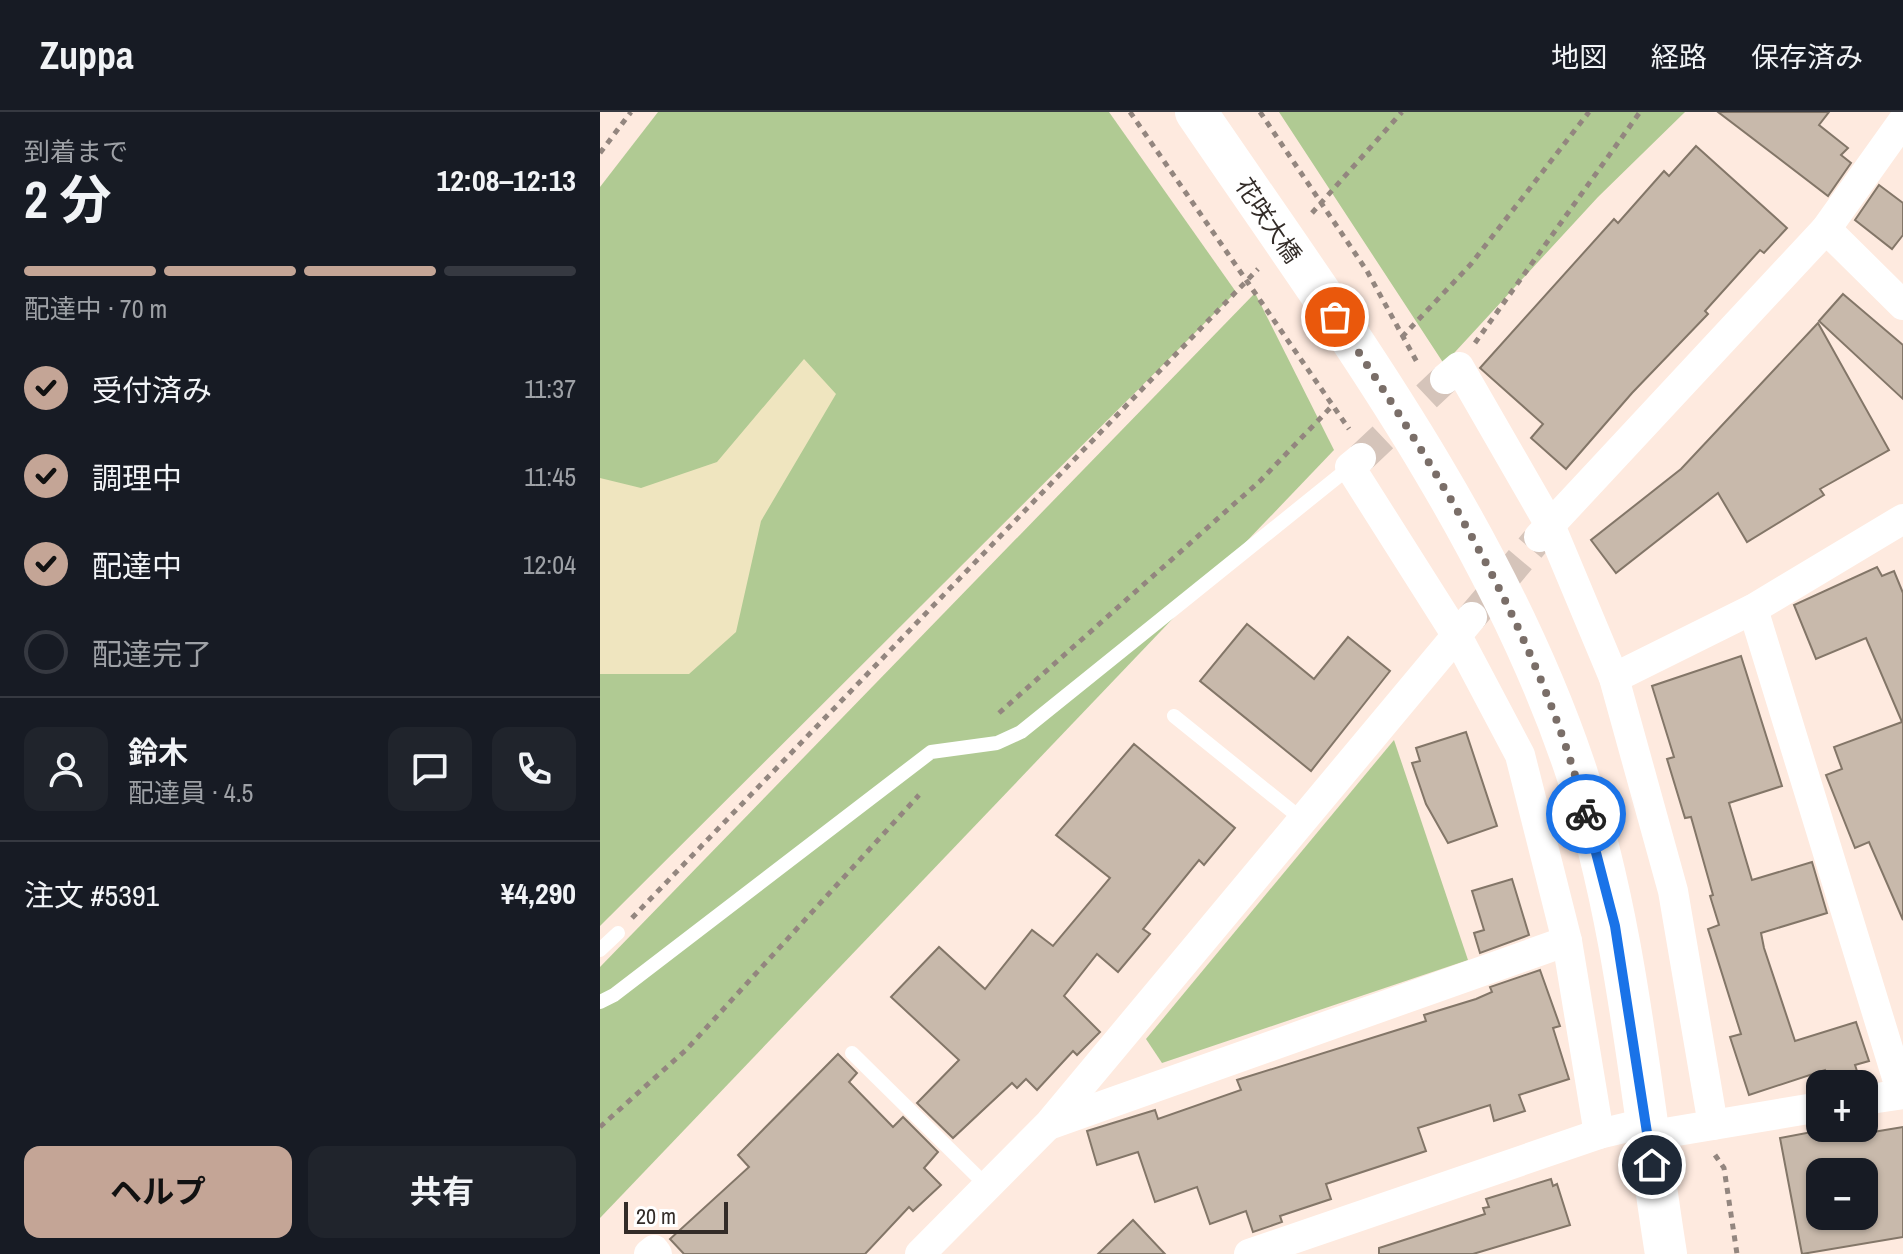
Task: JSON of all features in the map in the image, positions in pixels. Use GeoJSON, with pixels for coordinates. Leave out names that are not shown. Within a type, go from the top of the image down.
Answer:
{"type":"FeatureCollection","features":[{"type":"Feature","properties":{"kind":"street","name":"花咲大橋"},"geometry":{"type":"LineString","coordinates":[[1196,112],[1370,368],[1491,569],[1518,624],[1574,766],[1615,926],[1666,1254]]}},
{"type":"Feature","properties":{"kind":"street"},"geometry":{"type":"LineString","coordinates":[[1543,533],[1826,229],[1903,121]]}},
{"type":"Feature","properties":{"kind":"street"},"geometry":{"type":"LineString","coordinates":[[1826,229],[1903,305]]}},
{"type":"Feature","properties":{"kind":"street"},"geometry":{"type":"LineString","coordinates":[[1452,373],[1543,533],[1614,678],[1673,891],[1704,1126]]}},
{"type":"Feature","properties":{"kind":"street"},"geometry":{"type":"LineString","coordinates":[[1355,462],[1465,626],[1520,755],[1567,941],[1599,1134]]}},
{"type":"Feature","properties":{"kind":"street"},"geometry":{"type":"LineString","coordinates":[[1614,678],[1753,609],[1900,529]]}},
{"type":"Feature","properties":{"kind":"street"},"geometry":{"type":"LineString","coordinates":[[1753,609],[1902,1094],[1878,1098]]}},
{"type":"Feature","properties":{"kind":"street"},"geometry":{"type":"LineString","coordinates":[[920,1254],[1049,1124],[1465,626]]}},
{"type":"Feature","properties":{"kind":"street"},"geometry":{"type":"LineString","coordinates":[[1049,1124],[1567,941]]}},
{"type":"Feature","properties":{"kind":"street"},"geometry":{"type":"LineString","coordinates":[[1249,1254],[1599,1134],[1704,1126],[1806,1109]]}},
{"type":"Feature","properties":{"kind":"street"},"geometry":{"type":"LineString","coordinates":[[649,1254],[654,1250],[657,1254]]}},
{"type":"Feature","properties":{"kind":"lane"},"geometry":{"type":"LineString","coordinates":[[600,1002],[614,995],[920,759],[942,748],[997,743],[1021,732],[1355,462]]}},
{"type":"Feature","properties":{"kind":"lane"},"geometry":{"type":"LineString","coordinates":[[1174,716],[1304,821]]}},
{"type":"Feature","properties":{"kind":"lane"},"geometry":{"type":"LineString","coordinates":[[600,950],[618,933]]}},
{"type":"Feature","properties":{"kind":"lane"},"geometry":{"type":"LineString","coordinates":[[852,1053],[987,1186]]}},
{"type":"Feature","properties":{"kind":"path"},"geometry":{"type":"LineString","coordinates":[[600,153],[631,112]]}},
{"type":"Feature","properties":{"kind":"path"},"geometry":{"type":"LineString","coordinates":[[1130,112],[1345,424]]}},
{"type":"Feature","properties":{"kind":"path"},"geometry":{"type":"LineString","coordinates":[[1260,112],[1367,271]]}},
{"type":"Feature","properties":{"kind":"path"},"geometry":{"type":"LineString","coordinates":[[1302,224],[1402,112]]}},
{"type":"Feature","properties":{"kind":"path"},"geometry":{"type":"LineString","coordinates":[[1402,337],[1471,264],[1589,112]]}},
{"type":"Feature","properties":{"kind":"path"},"geometry":{"type":"LineString","coordinates":[[1452,373],[1640,112]]}},
{"type":"Feature","properties":{"kind":"path"},"geometry":{"type":"LineString","coordinates":[[618,933],[1269,258]]}},
{"type":"Feature","properties":{"kind":"path"},"geometry":{"type":"LineString","coordinates":[[1704,1126],[1724,1168],[1737,1254]]}},
{"type":"Feature","properties":{"kind":"green space"},"geometry":{"type":"Polygon","coordinates":[[[658,112],[1109,112],[1236,292],[600,926],[600,187],[658,112]]]}},
{"type":"Feature","properties":{"kind":"green space"},"geometry":{"type":"Polygon","coordinates":[[[1279,112],[1685,112],[1598,197],[1444,364],[1279,112]]]}},
{"type":"Feature","properties":{"kind":"green space"},"geometry":{"type":"Polygon","coordinates":[[[1255,293],[1334,450],[600,1218],[600,967],[1255,293]]]}},
{"type":"Feature","properties":{"kind":"green space"},"geometry":{"type":"Polygon","coordinates":[[[1394,740],[1468,960],[1162,1063],[1146,1039],[1394,740]]]}},
{"type":"Feature","properties":{"kind":"sand"},"geometry":{"type":"Polygon","coordinates":[[[804,359],[836,394],[761,521],[736,632],[689,674],[600,674],[600,478],[641,488],[717,462],[804,359]]]}},
{"type":"Feature","properties":{"kind":"building"},"geometry":{"type":"Polygon","coordinates":[[[1718,112],[1829,112],[1819,125],[1848,148],[1841,155],[1851,163],[1828,196],[1718,112]]]}},
{"type":"Feature","properties":{"kind":"building"},"geometry":{"type":"Polygon","coordinates":[[[1696,146],[1787,228],[1764,253],[1760,250],[1705,311],[1708,314],[1632,393],[1566,469],[1531,438],[1543,424],[1480,368],[1614,219],[1618,223],[1664,171],[1669,176],[1696,146]]]}},
{"type":"Feature","properties":{"kind":"building"},"geometry":{"type":"Polygon","coordinates":[[[1879,185],[1903,203],[1903,235],[1892,249],[1855,220],[1879,185]]]}},
{"type":"Feature","properties":{"kind":"building"},"geometry":{"type":"Polygon","coordinates":[[[1843,294],[1903,345],[1903,399],[1819,321],[1843,294]]]}},
{"type":"Feature","properties":{"kind":"building"},"geometry":{"type":"Polygon","coordinates":[[[1818,323],[1889,450],[1820,489],[1824,495],[1747,542],[1718,493],[1616,573],[1591,540],[1681,469],[1818,323]]]}},
{"type":"Feature","properties":{"kind":"building"},"geometry":{"type":"Polygon","coordinates":[[[1877,567],[1882,576],[1894,571],[1903,593],[1903,920],[1869,842],[1855,848],[1826,775],[1842,769],[1834,747],[1902,722],[1866,638],[1816,659],[1794,605],[1877,567]]]}},
{"type":"Feature","properties":{"kind":"building"},"geometry":{"type":"Polygon","coordinates":[[[1247,624],[1314,679],[1348,637],[1390,671],[1311,771],[1200,681],[1247,624]]]}},
{"type":"Feature","properties":{"kind":"building"},"geometry":{"type":"Polygon","coordinates":[[[1741,656],[1782,786],[1729,803],[1752,880],[1812,862],[1827,913],[1761,933],[1764,948],[1795,1041],[1856,1022],[1869,1061],[1855,1065],[1857,1070],[1806,1070],[1806,1076],[1749,1095],[1730,1037],[1741,1034],[1708,929],[1719,925],[1710,896],[1713,895],[1691,817],[1685,818],[1667,759],[1674,757],[1652,686],[1741,656]]]}},
{"type":"Feature","properties":{"kind":"building"},"geometry":{"type":"Polygon","coordinates":[[[1466,732],[1497,826],[1448,843],[1426,804],[1412,763],[1420,761],[1416,748],[1466,732]]]}},
{"type":"Feature","properties":{"kind":"building"},"geometry":{"type":"Polygon","coordinates":[[[1134,744],[1235,828],[1204,865],[1199,860],[1143,929],[1150,934],[1118,972],[1097,954],[1064,996],[1100,1032],[1077,1055],[1073,1051],[1037,1090],[1026,1079],[1017,1088],[1012,1083],[953,1138],[917,1103],[959,1060],[891,997],[939,947],[985,989],[1032,930],[1053,946],[1110,878],[1056,835],[1134,744]]]}},
{"type":"Feature","properties":{"kind":"building"},"geometry":{"type":"Polygon","coordinates":[[[1512,879],[1529,935],[1480,953],[1474,933],[1484,930],[1472,891],[1512,879]]]}},
{"type":"Feature","properties":{"kind":"building"},"geometry":{"type":"Polygon","coordinates":[[[1540,970],[1560,1026],[1553,1028],[1569,1079],[1519,1095],[1525,1111],[1494,1121],[1490,1105],[1418,1128],[1426,1151],[1326,1184],[1331,1199],[1280,1216],[1282,1222],[1253,1232],[1246,1211],[1210,1224],[1197,1187],[1155,1202],[1138,1152],[1097,1165],[1087,1131],[1155,1110],[1158,1119],[1241,1090],[1237,1080],[1426,1021],[1424,1015],[1476,999],[1492,992],[1490,987],[1540,970]]]}},
{"type":"Feature","properties":{"kind":"building"},"geometry":{"type":"Polygon","coordinates":[[[838,1054],[857,1073],[849,1082],[893,1127],[903,1117],[938,1152],[924,1168],[941,1185],[913,1211],[909,1207],[865,1254],[684,1254],[670,1239],[749,1167],[738,1155],[838,1054]]]}},
{"type":"Feature","properties":{"kind":"building"},"geometry":{"type":"Polygon","coordinates":[[[1903,1127],[1903,1237],[1802,1254],[1780,1138],[1806,1133],[1806,1142],[1878,1142],[1878,1131],[1903,1127]]]}},
{"type":"Feature","properties":{"kind":"building"},"geometry":{"type":"Polygon","coordinates":[[[1551,1179],[1553,1186],[1557,1184],[1570,1225],[1473,1254],[1379,1254],[1379,1248],[1485,1214],[1483,1208],[1489,1207],[1486,1199],[1551,1179]]]}},
{"type":"Feature","properties":{"kind":"building"},"geometry":{"type":"Polygon","coordinates":[[[1133,1220],[1165,1254],[1098,1254],[1133,1220]]]}},
{"type":"Feature","properties":{"kind":"tunnel"},"geometry":{"type":"LineString","coordinates":[[1361,458],[1445,379]]}},
{"type":"Feature","properties":{"kind":"tunnel"},"geometry":{"type":"LineString","coordinates":[[1472,617],[1536,541]]}},
{"type":"Feature","properties":{"kind":"way so far"},"geometry":{"type":"LineString","coordinates":[[1335,317],[1370,368],[1491,569],[1518,624],[1574,766],[1586,814]]}},
{"type":"Feature","properties":{"kind":"route"},"geometry":{"type":"LineString","coordinates":[[1586,814],[1615,926],[1652,1165]]}}]}
